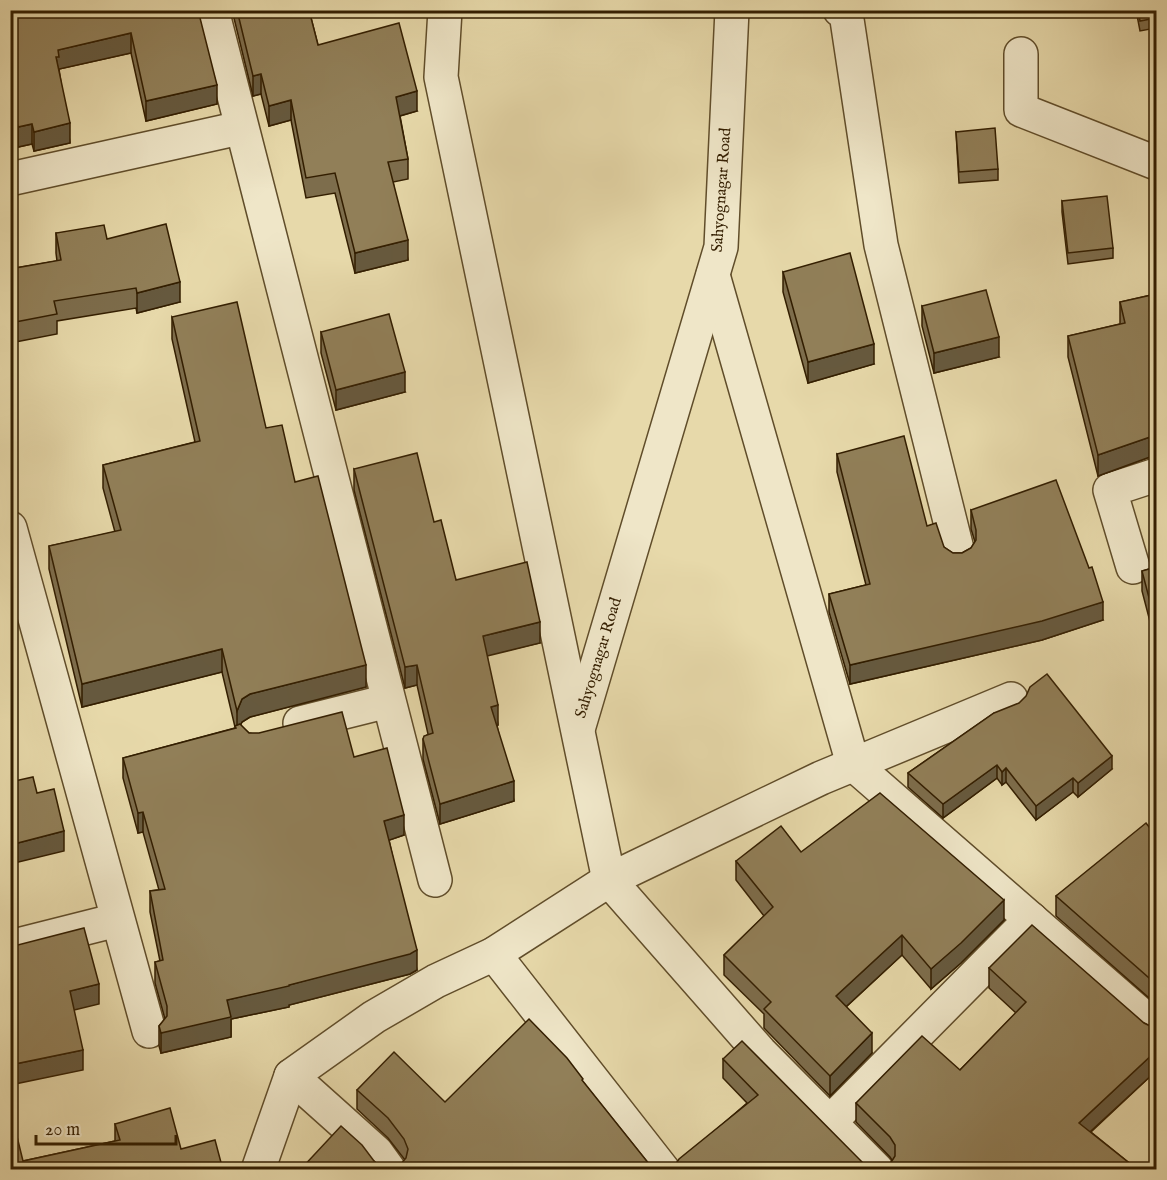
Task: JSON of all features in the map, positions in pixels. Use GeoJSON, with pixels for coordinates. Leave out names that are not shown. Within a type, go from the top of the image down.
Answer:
{"type":"FeatureCollection","features":[{"type":"Feature","properties":{"kind":"street"},"geometry":{"type":"LineString","coordinates":[[212,10],[240,128],[435,880]]}},
{"type":"Feature","properties":{"kind":"street"},"geometry":{"type":"LineString","coordinates":[[445,10],[441,77],[578,731]]}},
{"type":"Feature","properties":{"kind":"street"},"geometry":{"type":"LineString","coordinates":[[840,10],[846,13],[881,245],[958,553]]}},
{"type":"Feature","properties":{"kind":"street","name":"Sahyognagar Road"},"geometry":{"type":"LineString","coordinates":[[609,880],[578,731],[721,247],[732,11]]}},
{"type":"Feature","properties":{"kind":"street"},"geometry":{"type":"LineString","coordinates":[[1021,54],[1021,110],[1156,163]]}},
{"type":"Feature","properties":{"kind":"street"},"geometry":{"type":"LineString","coordinates":[[10,179],[240,128]]}},
{"type":"Feature","properties":{"kind":"street"},"geometry":{"type":"LineString","coordinates":[[713,275],[853,764],[1156,1028]]}},
{"type":"Feature","properties":{"kind":"street"},"geometry":{"type":"LineString","coordinates":[[1133,567],[1110,489],[1156,475]]}},
{"type":"Feature","properties":{"kind":"street"},"geometry":{"type":"LineString","coordinates":[[10,528],[149,1031]]}},
{"type":"Feature","properties":{"kind":"street"},"geometry":{"type":"LineString","coordinates":[[258,1170],[291,1076],[374,1017],[436,981],[494,954],[609,880],[853,764],[1011,699]]}},
{"type":"Feature","properties":{"kind":"street"},"geometry":{"type":"LineString","coordinates":[[266,732],[388,701]]}},
{"type":"Feature","properties":{"kind":"street"},"geometry":{"type":"LineString","coordinates":[[609,880],[760,1052],[878,1170]]}},
{"type":"Feature","properties":{"kind":"street"},"geometry":{"type":"LineString","coordinates":[[830,1122],[1031,919]]}},
{"type":"Feature","properties":{"kind":"street"},"geometry":{"type":"LineString","coordinates":[[10,947],[117,920]]}},
{"type":"Feature","properties":{"kind":"street"},"geometry":{"type":"LineString","coordinates":[[494,954],[663,1170]]}},
{"type":"Feature","properties":{"kind":"street"},"geometry":{"type":"LineString","coordinates":[[291,1076],[376,1152],[389,1170]]}},
{"type":"Feature","properties":{"kind":"building"},"geometry":{"type":"Polygon","coordinates":[[[10,10],[198,10],[217,85],[146,101],[131,33],[58,50],[59,57],[56,57],[70,123],[34,132],[32,124],[18,127],[10,95],[10,10]]]}},
{"type":"Feature","properties":{"kind":"building"},"geometry":{"type":"Polygon","coordinates":[[[237,10],[309,10],[318,45],[399,23],[417,91],[396,97],[408,159],[388,162],[408,240],[355,253],[335,173],[306,178],[291,100],[269,106],[261,74],[253,76],[237,10]]]}},
{"type":"Feature","properties":{"kind":"building"},"geometry":{"type":"Polygon","coordinates":[[[1138,10],[1156,10],[1156,18],[1140,21],[1138,10]]]}},
{"type":"Feature","properties":{"kind":"building"},"geometry":{"type":"Polygon","coordinates":[[[995,128],[998,169],[959,172],[956,132],[995,128]]]}},
{"type":"Feature","properties":{"kind":"building"},"geometry":{"type":"Polygon","coordinates":[[[1107,196],[1113,248],[1068,253],[1062,201],[1107,196]]]}},
{"type":"Feature","properties":{"kind":"building"},"geometry":{"type":"Polygon","coordinates":[[[166,224],[180,282],[137,293],[136,288],[54,301],[57,314],[10,323],[10,269],[61,260],[56,233],[104,225],[107,239],[166,224]]]}},
{"type":"Feature","properties":{"kind":"building"},"geometry":{"type":"Polygon","coordinates":[[[850,253],[874,344],[808,362],[783,272],[850,253]]]}},
{"type":"Feature","properties":{"kind":"building"},"geometry":{"type":"Polygon","coordinates":[[[986,290],[999,337],[934,353],[922,306],[986,290]]]}},
{"type":"Feature","properties":{"kind":"building"},"geometry":{"type":"Polygon","coordinates":[[[1156,294],[1156,437],[1098,455],[1068,336],[1125,323],[1120,302],[1156,294]]]}},
{"type":"Feature","properties":{"kind":"building"},"geometry":{"type":"Polygon","coordinates":[[[237,302],[266,428],[282,425],[295,482],[318,476],[366,665],[250,694],[242,699],[237,711],[222,649],[82,684],[49,546],[121,530],[103,465],[200,441],[172,317],[237,302]]]}},
{"type":"Feature","properties":{"kind":"building"},"geometry":{"type":"Polygon","coordinates":[[[389,314],[405,372],[336,390],[321,332],[389,314]]]}},
{"type":"Feature","properties":{"kind":"building"},"geometry":{"type":"Polygon","coordinates":[[[904,436],[927,526],[936,523],[944,547],[953,553],[962,553],[971,548],[976,540],[971,510],[1056,480],[1089,568],[1092,567],[1103,602],[1042,621],[850,665],[829,594],[870,584],[837,454],[904,436]]]}},
{"type":"Feature","properties":{"kind":"building"},"geometry":{"type":"Polygon","coordinates":[[[417,453],[434,522],[441,520],[456,580],[527,562],[540,622],[483,636],[498,705],[491,707],[514,781],[440,804],[423,739],[424,736],[433,733],[417,665],[405,667],[354,469],[417,453]]]}},
{"type":"Feature","properties":{"kind":"building"},"geometry":{"type":"Polygon","coordinates":[[[1156,567],[1156,616],[1154,617],[1142,571],[1156,567]]]}},
{"type":"Feature","properties":{"kind":"building"},"geometry":{"type":"Polygon","coordinates":[[[1047,674],[1112,756],[1078,783],[1073,778],[1036,806],[1006,768],[1002,772],[997,765],[943,804],[908,773],[994,713],[1019,703],[1026,696],[1030,687],[1047,674]]]}},
{"type":"Feature","properties":{"kind":"building"},"geometry":{"type":"Polygon","coordinates":[[[342,712],[354,757],[387,748],[404,815],[384,821],[417,950],[410,954],[289,986],[227,1000],[231,1017],[161,1033],[159,1026],[167,1016],[167,1006],[155,962],[163,960],[150,891],[165,889],[143,812],[138,813],[123,758],[236,728],[235,726],[240,724],[249,733],[259,733],[342,712]]]}},
{"type":"Feature","properties":{"kind":"building"},"geometry":{"type":"Polygon","coordinates":[[[33,777],[37,793],[54,789],[64,831],[10,845],[10,782],[33,777]]]}},
{"type":"Feature","properties":{"kind":"building"},"geometry":{"type":"Polygon","coordinates":[[[880,793],[1004,900],[931,969],[902,935],[836,996],[872,1033],[830,1076],[764,1009],[771,1002],[724,955],[773,907],[736,861],[781,826],[801,852],[880,793]]]}},
{"type":"Feature","properties":{"kind":"building"},"geometry":{"type":"Polygon","coordinates":[[[1146,823],[1156,836],[1156,984],[1056,896],[1146,823]]]}},
{"type":"Feature","properties":{"kind":"building"},"geometry":{"type":"Polygon","coordinates":[[[10,886],[15,907],[10,909],[10,886]]]}},
{"type":"Feature","properties":{"kind":"building"},"geometry":{"type":"Polygon","coordinates":[[[1032,925],[1144,1023],[1152,1027],[1156,1026],[1156,1051],[1079,1123],[1138,1170],[668,1170],[758,1095],[723,1059],[742,1041],[864,1164],[881,1169],[890,1164],[895,1156],[895,1145],[856,1103],[922,1036],[960,1070],[1026,1002],[989,968],[1032,925]]]}},
{"type":"Feature","properties":{"kind":"building"},"geometry":{"type":"Polygon","coordinates":[[[84,928],[99,984],[70,991],[83,1050],[10,1065],[10,945],[14,946],[84,928]]]}},
{"type":"Feature","properties":{"kind":"building"},"geometry":{"type":"Polygon","coordinates":[[[529,1019],[567,1058],[649,1164],[660,1170],[300,1170],[341,1126],[381,1167],[391,1169],[400,1165],[406,1158],[408,1149],[404,1139],[388,1118],[357,1090],[394,1052],[445,1102],[529,1019]]]}},
{"type":"Feature","properties":{"kind":"building"},"geometry":{"type":"Polygon","coordinates":[[[10,1108],[23,1161],[120,1140],[115,1124],[170,1108],[181,1149],[215,1140],[223,1170],[10,1170],[10,1108]]]}},
{"type":"Feature","properties":{"kind":"building"},"geometry":{"type":"Polygon","coordinates":[[[1156,1161],[1156,1170],[1149,1170],[1156,1161]]]}}]}
